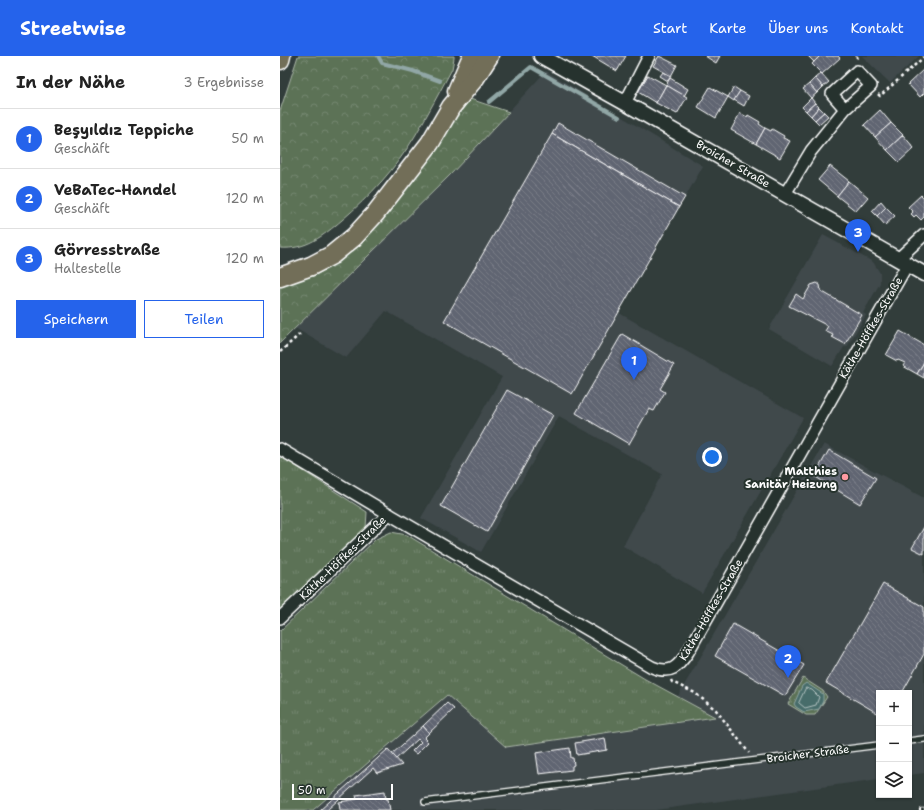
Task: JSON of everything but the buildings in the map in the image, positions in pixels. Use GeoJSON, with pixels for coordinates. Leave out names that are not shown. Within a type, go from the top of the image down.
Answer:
{"type":"FeatureCollection","features":[{"type":"Feature","properties":{"kind":"main road"},"geometry":{"type":"LineString","coordinates":[[280,60],[281,56]]}},
{"type":"Feature","properties":{"kind":"main road"},"geometry":{"type":"LineString","coordinates":[[451,107],[475,78],[489,56]]}},
{"type":"Feature","properties":{"kind":"main road"},"geometry":{"type":"LineString","coordinates":[[280,277],[311,266],[332,255],[354,237],[375,214],[430,143],[451,107],[471,57]]}},
{"type":"Feature","properties":{"kind":"main road"},"geometry":{"type":"LineString","coordinates":[[280,265],[311,266]]}},
{"type":"Feature","properties":{"kind":"street","name":"Broicher Straße"},"geometry":{"type":"LineString","coordinates":[[541,56],[625,102],[924,274]]}},
{"type":"Feature","properties":{"kind":"street"},"geometry":{"type":"LineString","coordinates":[[625,102],[649,56]]}},
{"type":"Feature","properties":{"kind":"street"},"geometry":{"type":"LineString","coordinates":[[785,194],[811,151],[845,109],[871,86],[857,71],[832,94],[845,109]]}},
{"type":"Feature","properties":{"kind":"street","name":"Käthe-Höffkes-Straße"},"geometry":{"type":"LineString","coordinates":[[280,449],[652,667],[661,671],[671,670],[682,662],[688,652],[903,262],[924,234]]}},
{"type":"Feature","properties":{"kind":"street","name":"Käthe-Höffkes-Straße"},"geometry":{"type":"LineString","coordinates":[[280,618],[389,514]]}},
{"type":"Feature","properties":{"kind":"lane"},"geometry":{"type":"LineString","coordinates":[[912,741],[924,739]]}},
{"type":"Feature","properties":{"kind":"lane","name":"Broicher Straße"},"geometry":{"type":"LineString","coordinates":[[425,802],[876,745]]}},
{"type":"Feature","properties":{"kind":"path"},"geometry":{"type":"LineString","coordinates":[[871,86],[880,96],[924,57]]}},
{"type":"Feature","properties":{"kind":"path"},"geometry":{"type":"LineString","coordinates":[[280,352],[300,334]]}},
{"type":"Feature","properties":{"kind":"path"},"geometry":{"type":"LineString","coordinates":[[671,670],[670,678],[672,682],[695,693],[716,710],[754,760]]}},
{"type":"Feature","properties":{"kind":"shaded area"},"geometry":{"type":"Polygon","coordinates":[[[862,56],[919,56],[890,83],[862,56]]]}},
{"type":"Feature","properties":{"kind":"shaded area"},"geometry":{"type":"Polygon","coordinates":[[[546,71],[703,166],[619,313],[803,418],[702,593],[623,546],[662,474],[559,416],[481,552],[421,518],[502,377],[386,311],[346,358],[295,328],[451,174],[546,71]]]}},
{"type":"Feature","properties":{"kind":"shaded area"},"geometry":{"type":"Polygon","coordinates":[[[823,235],[873,262],[880,273],[880,283],[863,313],[866,315],[847,347],[844,347],[832,366],[769,329],[823,235]]]}},
{"type":"Feature","properties":{"kind":"shaded area"},"geometry":{"type":"Polygon","coordinates":[[[824,444],[924,498],[924,773],[912,775],[912,690],[876,690],[876,779],[656,810],[313,810],[447,695],[506,747],[714,717],[678,696],[824,444]]]}},
{"type":"Feature","properties":{"kind":"green space"},"geometry":{"type":"Polygon","coordinates":[[[298,56],[454,56],[454,58],[452,69],[408,148],[382,181],[335,226],[314,241],[298,247],[280,248],[280,111],[298,56]]]}},
{"type":"Feature","properties":{"kind":"green space"},"geometry":{"type":"Polygon","coordinates":[[[470,99],[509,112],[451,174],[280,343],[280,282],[302,279],[316,275],[334,265],[396,201],[470,99]]]}},
{"type":"Feature","properties":{"kind":"green space"},"geometry":{"type":"Polygon","coordinates":[[[280,456],[367,512],[366,528],[280,610],[280,456]]]}},
{"type":"Feature","properties":{"kind":"green space"},"geometry":{"type":"Polygon","coordinates":[[[391,532],[407,535],[645,679],[715,717],[506,747],[447,695],[313,810],[280,810],[280,631],[376,539],[391,532]]]}},
{"type":"Feature","properties":{"kind":"green space"},"geometry":{"type":"Polygon","coordinates":[[[803,678],[823,691],[827,697],[815,715],[806,715],[788,704],[803,678]]]}},
{"type":"Feature","properties":{"kind":"water"},"geometry":{"type":"Polygon","coordinates":[[[806,683],[823,694],[823,701],[819,709],[804,712],[794,704],[802,686],[806,683]]]}},
{"type":"Feature","properties":{"kind":"waterway"},"geometry":{"type":"LineString","coordinates":[[378,56],[382,63],[413,71],[440,81]]}},
{"type":"Feature","properties":{"kind":"waterway"},"geometry":{"type":"LineString","coordinates":[[489,102],[531,67],[619,117]]}},
{"type":"Feature","properties":{"kind":"place","name":"Görresstraße"},"geometry":{"type":"Point","coordinates":[858,252]}},
{"type":"Feature","properties":{"kind":"place","name":"Beşyıldız Teppiche"},"geometry":{"type":"Point","coordinates":[634,380]}},
{"type":"Feature","properties":{"kind":"place","name":"Matthies Sanitär Heizung"},"geometry":{"type":"Point","coordinates":[845,477]}},
{"type":"Feature","properties":{"kind":"place","name":"VeBaTec-Handel"},"geometry":{"type":"Point","coordinates":[788,678]}}]}
